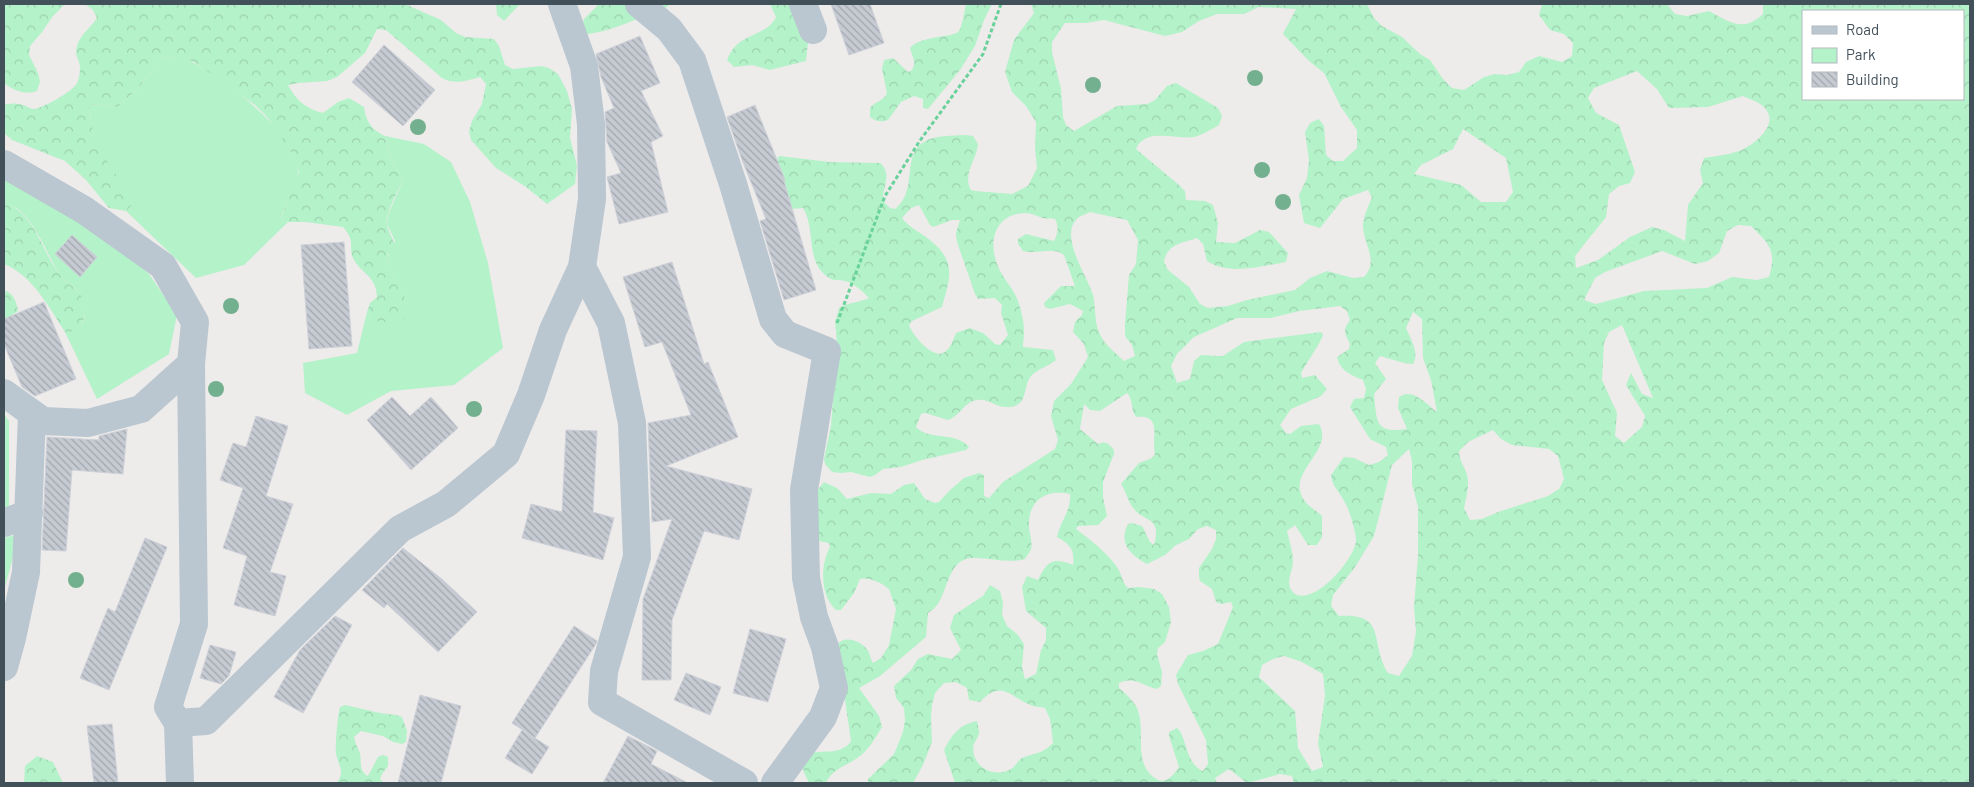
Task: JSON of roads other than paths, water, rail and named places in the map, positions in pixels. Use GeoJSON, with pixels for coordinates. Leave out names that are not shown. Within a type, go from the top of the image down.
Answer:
{"type":"FeatureCollection","features":[{"type":"Feature","properties":{"kind":"street"},"geometry":{"type":"LineString","coordinates":[[178,723],[206,721],[400,529],[446,504],[506,454],[531,395],[553,330],[582,267],[592,199],[591,124],[584,66],[562,4]]}},
{"type":"Feature","properties":{"kind":"street"},"geometry":{"type":"LineString","coordinates":[[639,4],[669,30],[692,60],[733,184],[765,298],[773,319],[786,334],[826,351],[804,500],[806,578],[814,617],[825,647],[834,688],[823,717],[775,783]]}},
{"type":"Feature","properties":{"kind":"street"},"geometry":{"type":"LineString","coordinates":[[803,4],[813,30]]}},
{"type":"Feature","properties":{"kind":"street"},"geometry":{"type":"LineString","coordinates":[[4,164],[84,210],[163,266],[196,322],[192,364],[194,624],[168,707],[178,723],[180,783]]}},
{"type":"Feature","properties":{"kind":"street"},"geometry":{"type":"LineString","coordinates":[[582,267],[611,323],[632,423],[636,556],[604,671],[602,702],[744,783]]}},
{"type":"Feature","properties":{"kind":"street"},"geometry":{"type":"LineString","coordinates":[[4,393],[42,421],[88,424],[141,409],[192,364]]}},
{"type":"Feature","properties":{"kind":"street"},"geometry":{"type":"LineString","coordinates":[[4,667],[26,572],[32,414]]}},
{"type":"Feature","properties":{"kind":"street"},"geometry":{"type":"LineString","coordinates":[[4,523],[29,513]]}}]}
